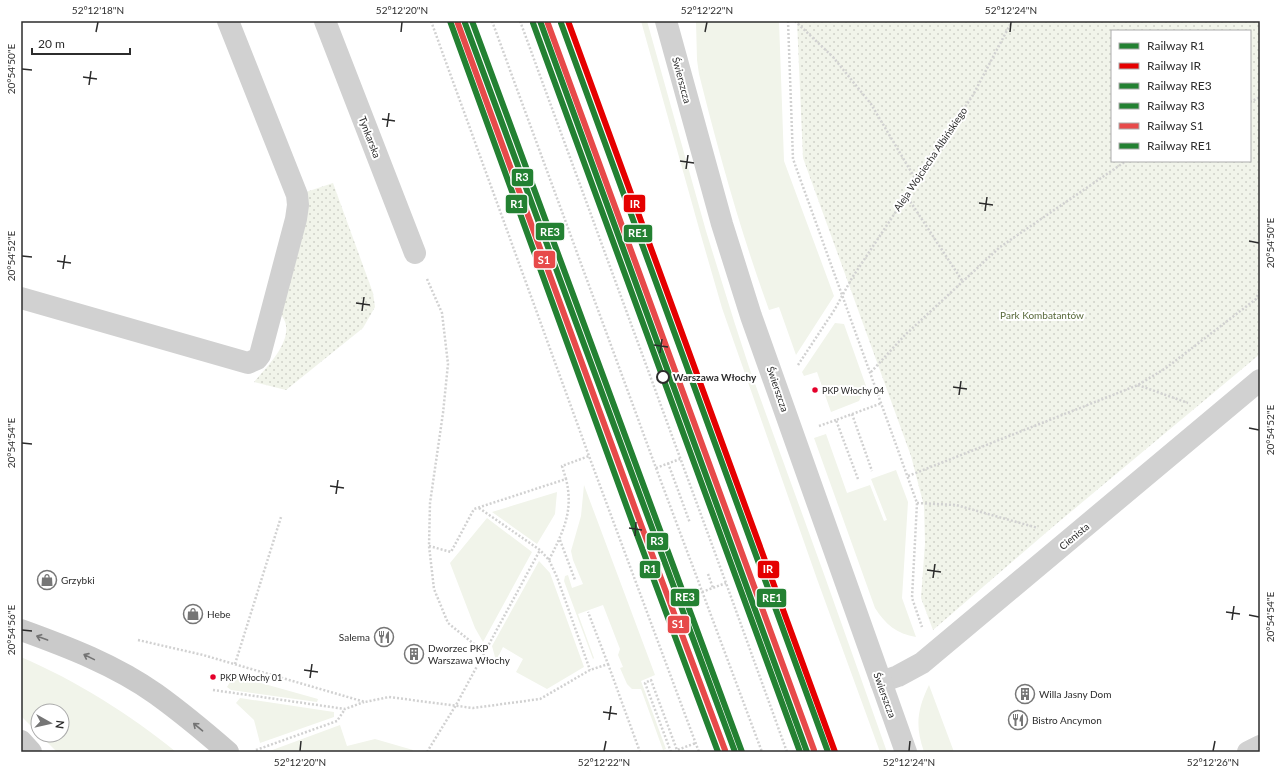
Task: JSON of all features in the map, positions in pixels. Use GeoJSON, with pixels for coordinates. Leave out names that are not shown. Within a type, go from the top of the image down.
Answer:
{"type":"FeatureCollection","features":[{"type":"Feature","properties":{"kind":"main road"},"geometry":{"type":"LineString","coordinates":[[21,630],[77,651],[114,669],[155,693],[228,752]]}},
{"type":"Feature","properties":{"kind":"main road"},"geometry":{"type":"LineString","coordinates":[[21,741],[31,752]]}},
{"type":"Feature","properties":{"kind":"street"},"geometry":{"type":"LineString","coordinates":[[21,298],[248,363],[260,355],[296,219],[298,205],[283,159],[228,21]]}},
{"type":"Feature","properties":{"kind":"street","name":"Tynkarska"},"geometry":{"type":"LineString","coordinates":[[325,21],[415,253]]}},
{"type":"Feature","properties":{"kind":"street","name":"Świerszcza"},"geometry":{"type":"LineString","coordinates":[[666,21],[736,270],[906,752]]}},
{"type":"Feature","properties":{"kind":"street","name":"Cienista"},"geometry":{"type":"LineString","coordinates":[[881,682],[898,676],[922,663],[1260,380]]}},
{"type":"Feature","properties":{"kind":"street"},"geometry":{"type":"LineString","coordinates":[[1248,752],[1260,746]]}},
{"type":"Feature","properties":{"kind":"path"},"geometry":{"type":"LineString","coordinates":[[431,21],[589,456],[699,752]]}},
{"type":"Feature","properties":{"kind":"path"},"geometry":{"type":"LineString","coordinates":[[492,21],[762,752]]}},
{"type":"Feature","properties":{"kind":"path"},"geometry":{"type":"LineString","coordinates":[[520,21],[787,752]]}},
{"type":"Feature","properties":{"kind":"path"},"geometry":{"type":"LineString","coordinates":[[788,21],[793,159],[918,503],[912,598],[923,631]]}},
{"type":"Feature","properties":{"kind":"path"},"geometry":{"type":"LineString","coordinates":[[795,21],[833,57],[871,104],[916,180]]}},
{"type":"Feature","properties":{"kind":"path","name":"Aleja Wojciecha Albińskiego"},"geometry":{"type":"LineString","coordinates":[[796,368],[843,295],[852,278],[973,95],[1012,21]]}},
{"type":"Feature","properties":{"kind":"path"},"geometry":{"type":"LineString","coordinates":[[1251,102],[1260,97]]}},
{"type":"Feature","properties":{"kind":"path"},"geometry":{"type":"LineString","coordinates":[[871,372],[905,335],[1000,247],[1125,162]]}},
{"type":"Feature","properties":{"kind":"path"},"geometry":{"type":"LineString","coordinates":[[906,196],[963,282]]}},
{"type":"Feature","properties":{"kind":"path"},"geometry":{"type":"LineString","coordinates":[[415,253],[442,313],[448,364],[443,413],[430,503],[429,546],[434,589],[448,623],[484,652]]}},
{"type":"Feature","properties":{"kind":"path"},"geometry":{"type":"LineString","coordinates":[[908,476],[1138,385],[1166,368],[1256,299],[1260,290]]}},
{"type":"Feature","properties":{"kind":"path"},"geometry":{"type":"LineString","coordinates":[[1138,385],[1206,410],[1217,417]]}},
{"type":"Feature","properties":{"kind":"path"},"geometry":{"type":"LineString","coordinates":[[858,479],[836,420],[882,403]]}},
{"type":"Feature","properties":{"kind":"path"},"geometry":{"type":"LineString","coordinates":[[852,414],[872,470]]}},
{"type":"Feature","properties":{"kind":"path"},"geometry":{"type":"LineString","coordinates":[[550,560],[568,515],[570,493],[562,466],[589,456]]}},
{"type":"Feature","properties":{"kind":"path"},"geometry":{"type":"LineString","coordinates":[[656,468],[680,459]]}},
{"type":"Feature","properties":{"kind":"path"},"geometry":{"type":"LineString","coordinates":[[668,463],[690,523]]}},
{"type":"Feature","properties":{"kind":"path"},"geometry":{"type":"LineString","coordinates":[[429,546],[451,552],[474,509],[566,479]]}},
{"type":"Feature","properties":{"kind":"path"},"geometry":{"type":"LineString","coordinates":[[918,503],[956,505],[1053,532],[1070,539]]}},
{"type":"Feature","properties":{"kind":"path"},"geometry":{"type":"LineString","coordinates":[[479,508],[540,550],[550,560],[590,670]]}},
{"type":"Feature","properties":{"kind":"path"},"geometry":{"type":"LineString","coordinates":[[235,664],[282,517]]}},
{"type":"Feature","properties":{"kind":"path"},"geometry":{"type":"LineString","coordinates":[[559,540],[575,580]]}},
{"type":"Feature","properties":{"kind":"path"},"geometry":{"type":"LineString","coordinates":[[427,752],[456,705],[540,550]]}},
{"type":"Feature","properties":{"kind":"path"},"geometry":{"type":"LineString","coordinates":[[708,574],[713,588]]}},
{"type":"Feature","properties":{"kind":"path"},"geometry":{"type":"LineString","coordinates":[[702,592],[726,583]]}},
{"type":"Feature","properties":{"kind":"path"},"geometry":{"type":"LineString","coordinates":[[588,612],[640,752]]}},
{"type":"Feature","properties":{"kind":"path"},"geometry":{"type":"LineString","coordinates":[[138,640],[204,655],[364,702]]}},
{"type":"Feature","properties":{"kind":"path"},"geometry":{"type":"LineString","coordinates":[[213,690],[346,709],[364,702],[389,697],[473,708],[540,699],[590,670],[608,664]]}},
{"type":"Feature","properties":{"kind":"path"},"geometry":{"type":"LineString","coordinates":[[671,752],[645,683],[651,680],[677,750],[696,743]]}},
{"type":"Feature","properties":{"kind":"path"},"geometry":{"type":"LineString","coordinates":[[256,750],[337,721],[346,709]]}},
{"type":"Feature","properties":{"kind":"green space"},"geometry":{"type":"Polygon","coordinates":[[[641,21],[647,21],[706,231],[749,367],[887,752],[880,752],[817,579],[722,308],[641,21]]]}},
{"type":"Feature","properties":{"kind":"green space"},"geometry":{"type":"Polygon","coordinates":[[[696,21],[779,21],[784,161],[834,296],[796,355],[779,307],[769,310],[731,193],[699,74],[697,60],[696,21]]]}},
{"type":"Feature","properties":{"kind":"green space","name":"Park Kombatantów"},"geometry":{"type":"Polygon","coordinates":[[[797,21],[1260,21],[1260,354],[1055,525],[933,630],[921,598],[925,543],[924,506],[911,456],[803,158],[797,21]]]}},
{"type":"Feature","properties":{"kind":"green space"},"geometry":{"type":"Polygon","coordinates":[[[333,183],[373,293],[375,307],[363,328],[286,390],[254,382],[276,356],[284,341],[286,323],[281,314],[303,193],[333,183]]]}},
{"type":"Feature","properties":{"kind":"green space"},"geometry":{"type":"Polygon","coordinates":[[[835,323],[844,324],[866,386],[859,401],[831,412],[817,372],[804,376],[802,372],[835,323]]]}},
{"type":"Feature","properties":{"kind":"green space"},"geometry":{"type":"Polygon","coordinates":[[[826,434],[847,493],[870,485],[884,521],[887,520],[871,479],[896,470],[908,502],[902,598],[916,637],[897,631],[883,619],[875,608],[814,438],[826,434]]]}},
{"type":"Feature","properties":{"kind":"green space"},"geometry":{"type":"Polygon","coordinates":[[[584,485],[655,675],[641,681],[666,749],[663,750],[641,689],[632,689],[627,684],[620,668],[623,667],[618,655],[620,649],[603,605],[578,614],[594,658],[593,659],[564,581],[565,576],[568,575],[572,588],[583,584],[571,551],[581,516],[584,485]]]}},
{"type":"Feature","properties":{"kind":"green space"},"geometry":{"type":"Polygon","coordinates":[[[557,492],[555,514],[537,544],[492,512],[557,492]]]}},
{"type":"Feature","properties":{"kind":"green space"},"geometry":{"type":"Polygon","coordinates":[[[487,518],[532,552],[483,642],[475,628],[450,563],[487,518]]]}},
{"type":"Feature","properties":{"kind":"green space"},"geometry":{"type":"Polygon","coordinates":[[[539,561],[550,573],[584,667],[547,689],[516,672],[523,659],[503,647],[496,661],[492,646],[539,561]]]}},
{"type":"Feature","properties":{"kind":"green space"},"geometry":{"type":"Polygon","coordinates":[[[21,657],[62,676],[102,699],[159,738],[176,752],[57,752],[48,743],[70,743],[70,703],[30,703],[30,725],[21,716],[21,657]]]}},
{"type":"Feature","properties":{"kind":"green space"},"geometry":{"type":"Polygon","coordinates":[[[233,677],[261,683],[318,699],[317,702],[231,690],[227,687],[233,677]]]}},
{"type":"Feature","properties":{"kind":"green space"},"geometry":{"type":"Polygon","coordinates":[[[929,685],[954,752],[924,752],[918,726],[922,702],[929,685]]]}},
{"type":"Feature","properties":{"kind":"green space"},"geometry":{"type":"Polygon","coordinates":[[[240,698],[334,712],[334,717],[260,743],[254,720],[236,703],[240,698]]]}},
{"type":"Feature","properties":{"kind":"green space"},"geometry":{"type":"Polygon","coordinates":[[[340,725],[347,746],[375,739],[413,750],[412,752],[267,752],[340,725]]]}},
{"type":"Feature","properties":{"kind":"rail line","name":"R1"},"geometry":{"type":"LineString","coordinates":[[450,21],[633,524],[718,752]]}},
{"type":"Feature","properties":{"kind":"rail line","name":"S1"},"geometry":{"type":"LineString","coordinates":[[457,21],[725,750]]}},
{"type":"Feature","properties":{"kind":"rail line","name":"RE3"},"geometry":{"type":"LineString","coordinates":[[472,21],[742,752]]}},
{"type":"Feature","properties":{"kind":"rail line","name":"R1"},"geometry":{"type":"LineString","coordinates":[[540,21],[807,752]]}},
{"type":"Feature","properties":{"kind":"rail line","name":"S1"},"geometry":{"type":"LineString","coordinates":[[547,21],[814,750]]}},
{"type":"Feature","properties":{"kind":"rail line","name":"IR"},"geometry":{"type":"LineString","coordinates":[[568,21],[835,752]]}},
{"type":"Feature","properties":{"kind":"rail line","name":"R3"},"geometry":{"type":"LineString","coordinates":[[465,23],[735,752]]}},
{"type":"Feature","properties":{"kind":"rail line","name":"R3"},"geometry":{"type":"LineString","coordinates":[[533,23],[800,752]]}},
{"type":"Feature","properties":{"kind":"rail line","name":"RE1"},"geometry":{"type":"LineString","coordinates":[[561,23],[828,752]]}},
{"type":"Feature","properties":{"kind":"place","name":"Warszawa Włochy"},"geometry":{"type":"Point","coordinates":[663,377]}},
{"type":"Feature","properties":{"kind":"place","name":"PKP Włochy 04"},"geometry":{"type":"Point","coordinates":[815,390]}},
{"type":"Feature","properties":{"kind":"place","name":"Grzybki"},"geometry":{"type":"Point","coordinates":[47,580]}},
{"type":"Feature","properties":{"kind":"place","name":"Hebe"},"geometry":{"type":"Point","coordinates":[193,614]}},
{"type":"Feature","properties":{"kind":"place","name":"Salema"},"geometry":{"type":"Point","coordinates":[384,637]}},
{"type":"Feature","properties":{"kind":"place","name":"Dworzec PKP Warszawa Włochy"},"geometry":{"type":"Point","coordinates":[414,654]}},
{"type":"Feature","properties":{"kind":"place","name":"PKP Włochy 01"},"geometry":{"type":"Point","coordinates":[213,677]}},
{"type":"Feature","properties":{"kind":"place","name":"Willa Jasny Dom"},"geometry":{"type":"Point","coordinates":[1025,694]}},
{"type":"Feature","properties":{"kind":"place","name":"Bistro Ancymon"},"geometry":{"type":"Point","coordinates":[1018,720]}}]}
